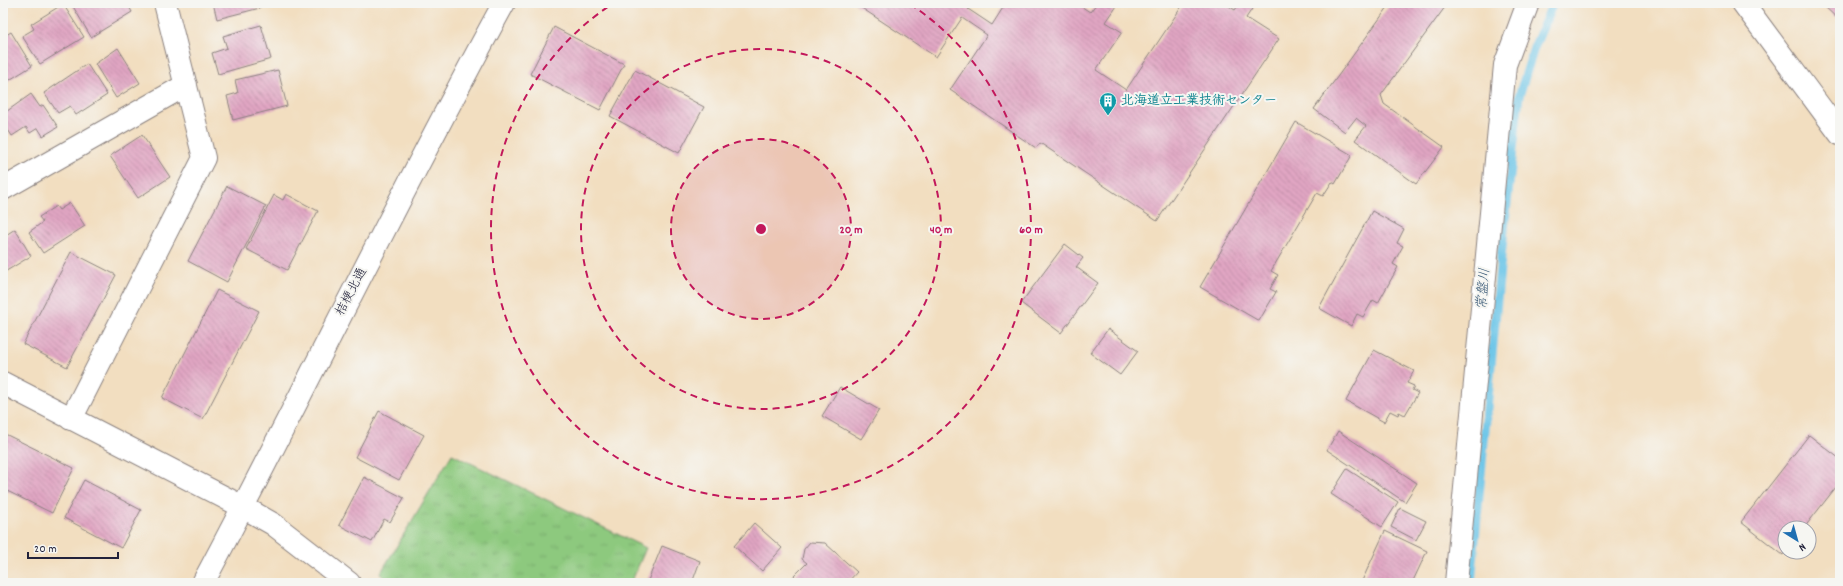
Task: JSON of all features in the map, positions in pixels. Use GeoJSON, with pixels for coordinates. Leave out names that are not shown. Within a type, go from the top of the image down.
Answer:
{"type":"FeatureCollection","features":[{"type":"Feature","properties":{"kind":"street"},"geometry":{"type":"LineString","coordinates":[[71,419],[204,158],[165,3]]}},
{"type":"Feature","properties":{"kind":"street","name":"桔梗北通"},"geometry":{"type":"LineString","coordinates":[[203,583],[348,299],[504,3]]}},
{"type":"Feature","properties":{"kind":"street"},"geometry":{"type":"LineString","coordinates":[[1456,583],[1505,65],[1528,3]]}},
{"type":"Feature","properties":{"kind":"street"},"geometry":{"type":"LineString","coordinates":[[1743,3],[1840,134]]}},
{"type":"Feature","properties":{"kind":"street"},"geometry":{"type":"LineString","coordinates":[[3,188],[186,85]]}},
{"type":"Feature","properties":{"kind":"street"},"geometry":{"type":"LineString","coordinates":[[3,383],[273,524],[349,583]]}},
{"type":"Feature","properties":{"kind":"green space"},"geometry":{"type":"Polygon","coordinates":[[[452,454],[646,548],[631,583],[392,583],[380,574],[452,454]]]}},
{"type":"Feature","properties":{"kind":"building"},"geometry":{"type":"Polygon","coordinates":[[[71,3],[127,3],[132,12],[91,37],[71,3]]]}},
{"type":"Feature","properties":{"kind":"building"},"geometry":{"type":"Polygon","coordinates":[[[213,3],[259,3],[260,8],[217,19],[213,3]]]}},
{"type":"Feature","properties":{"kind":"building","name":"北海道立工業技術センター"},"geometry":{"type":"Polygon","coordinates":[[[854,3],[972,3],[968,9],[992,25],[1006,3],[1076,3],[1090,12],[1097,3],[1119,3],[1106,22],[1122,32],[1096,70],[1126,90],[1184,3],[1224,3],[1235,10],[1240,3],[1256,3],[1246,18],[1279,39],[1157,221],[1040,143],[1036,148],[950,90],[987,35],[962,18],[936,57],[854,3]]]}},
{"type":"Feature","properties":{"kind":"building"},"geometry":{"type":"Polygon","coordinates":[[[1391,3],[1448,3],[1381,95],[1384,104],[1444,147],[1416,184],[1355,140],[1366,126],[1356,118],[1345,132],[1314,109],[1391,3]]]}},
{"type":"Feature","properties":{"kind":"building"},"geometry":{"type":"Polygon","coordinates":[[[1840,3],[1840,21],[1822,4],[1840,3]]]}},
{"type":"Feature","properties":{"kind":"building"},"geometry":{"type":"Polygon","coordinates":[[[63,4],[84,37],[40,64],[22,36],[34,29],[31,24],[63,4]]]}},
{"type":"Feature","properties":{"kind":"building"},"geometry":{"type":"Polygon","coordinates":[[[261,25],[271,59],[218,74],[212,53],[227,48],[223,36],[261,25]]]}},
{"type":"Feature","properties":{"kind":"building"},"geometry":{"type":"Polygon","coordinates":[[[554,27],[624,64],[600,110],[530,74],[554,27]]]}},
{"type":"Feature","properties":{"kind":"building"},"geometry":{"type":"Polygon","coordinates":[[[11,32],[32,66],[3,84],[3,37],[11,32]]]}},
{"type":"Feature","properties":{"kind":"building"},"geometry":{"type":"Polygon","coordinates":[[[118,48],[140,83],[116,98],[95,64],[118,48]]]}},
{"type":"Feature","properties":{"kind":"building"},"geometry":{"type":"Polygon","coordinates":[[[87,64],[107,95],[76,115],[70,106],[58,113],[44,93],[87,64]]]}},
{"type":"Feature","properties":{"kind":"building"},"geometry":{"type":"Polygon","coordinates":[[[278,70],[287,106],[233,120],[227,96],[238,93],[235,80],[278,70]]]}},
{"type":"Feature","properties":{"kind":"building"},"geometry":{"type":"Polygon","coordinates":[[[635,70],[704,107],[679,153],[610,116],[635,70]]]}},
{"type":"Feature","properties":{"kind":"building"},"geometry":{"type":"Polygon","coordinates":[[[31,94],[40,107],[43,105],[58,127],[43,136],[38,128],[30,133],[26,127],[12,136],[3,122],[3,114],[31,94]]]}},
{"type":"Feature","properties":{"kind":"building"},"geometry":{"type":"Polygon","coordinates":[[[1296,122],[1352,155],[1335,184],[1332,182],[1323,196],[1317,193],[1271,271],[1278,275],[1270,289],[1276,292],[1259,321],[1200,287],[1296,122]]]}},
{"type":"Feature","properties":{"kind":"building"},"geometry":{"type":"Polygon","coordinates":[[[142,135],[170,177],[138,198],[110,156],[142,135]]]}},
{"type":"Feature","properties":{"kind":"building"},"geometry":{"type":"Polygon","coordinates":[[[227,186],[266,206],[227,282],[188,261],[227,186]]]}},
{"type":"Feature","properties":{"kind":"building"},"geometry":{"type":"Polygon","coordinates":[[[286,194],[318,211],[287,270],[246,249],[274,195],[283,200],[286,194]]]}},
{"type":"Feature","properties":{"kind":"building"},"geometry":{"type":"Polygon","coordinates":[[[70,203],[85,226],[43,253],[29,232],[43,222],[39,217],[56,206],[59,210],[70,203]]]}},
{"type":"Feature","properties":{"kind":"building"},"geometry":{"type":"Polygon","coordinates":[[[1372,211],[1404,229],[1397,243],[1403,246],[1393,264],[1398,267],[1378,303],[1373,300],[1363,317],[1357,314],[1351,326],[1319,308],[1372,211]]]}},
{"type":"Feature","properties":{"kind":"building"},"geometry":{"type":"Polygon","coordinates":[[[15,229],[31,256],[3,273],[3,237],[15,229]]]}},
{"type":"Feature","properties":{"kind":"building"},"geometry":{"type":"Polygon","coordinates":[[[1065,244],[1083,258],[1076,267],[1098,283],[1061,333],[1021,303],[1065,244]]]}},
{"type":"Feature","properties":{"kind":"building"},"geometry":{"type":"Polygon","coordinates":[[[71,252],[116,275],[67,367],[23,344],[71,252]]]}},
{"type":"Feature","properties":{"kind":"building"},"geometry":{"type":"Polygon","coordinates":[[[217,290],[259,311],[203,419],[162,398],[217,290]]]}},
{"type":"Feature","properties":{"kind":"building"},"geometry":{"type":"Polygon","coordinates":[[[1108,329],[1138,351],[1120,375],[1090,353],[1108,329]]]}},
{"type":"Feature","properties":{"kind":"building"},"geometry":{"type":"Polygon","coordinates":[[[1374,350],[1414,371],[1407,383],[1414,386],[1412,390],[1418,393],[1405,415],[1399,412],[1398,415],[1390,411],[1384,422],[1346,401],[1374,350]]]}},
{"type":"Feature","properties":{"kind":"building"},"geometry":{"type":"Polygon","coordinates":[[[840,387],[879,410],[861,439],[822,416],[840,387]]]}},
{"type":"Feature","properties":{"kind":"building"},"geometry":{"type":"Polygon","coordinates":[[[379,411],[424,435],[399,480],[355,457],[379,411]]]}},
{"type":"Feature","properties":{"kind":"building"},"geometry":{"type":"Polygon","coordinates":[[[1338,431],[1417,483],[1405,502],[1327,450],[1338,431]]]}},
{"type":"Feature","properties":{"kind":"building"},"geometry":{"type":"Polygon","coordinates":[[[3,433],[74,468],[52,513],[3,489],[3,433]]]}},
{"type":"Feature","properties":{"kind":"building"},"geometry":{"type":"Polygon","coordinates":[[[1809,435],[1840,459],[1840,482],[1810,520],[1777,520],[1777,550],[1741,522],[1809,435]]]}},
{"type":"Feature","properties":{"kind":"building"},"geometry":{"type":"Polygon","coordinates":[[[1347,469],[1398,502],[1382,527],[1331,494],[1347,469]]]}},
{"type":"Feature","properties":{"kind":"building"},"geometry":{"type":"Polygon","coordinates":[[[364,477],[404,498],[390,522],[384,519],[372,542],[339,525],[364,477]]]}},
{"type":"Feature","properties":{"kind":"building"},"geometry":{"type":"Polygon","coordinates":[[[84,480],[141,510],[121,548],[64,518],[84,480]]]}},
{"type":"Feature","properties":{"kind":"building"},"geometry":{"type":"Polygon","coordinates":[[[1400,508],[1426,521],[1416,540],[1391,527],[1400,508]]]}},
{"type":"Feature","properties":{"kind":"building"},"geometry":{"type":"Polygon","coordinates":[[[754,523],[782,548],[762,571],[734,546],[754,523]]]}},
{"type":"Feature","properties":{"kind":"building"},"geometry":{"type":"Polygon","coordinates":[[[1385,531],[1427,551],[1412,583],[1361,583],[1385,531]]]}},
{"type":"Feature","properties":{"kind":"building"},"geometry":{"type":"Polygon","coordinates":[[[810,542],[825,543],[857,572],[847,583],[787,583],[807,563],[802,559],[804,549],[810,542]]]}},
{"type":"Feature","properties":{"kind":"building"},"geometry":{"type":"Polygon","coordinates":[[[662,546],[700,561],[692,583],[647,583],[662,546]]]}},
{"type":"Feature","properties":{"kind":"waterway","name":"常盤川"},"geometry":{"type":"LineString","coordinates":[[1471,583],[1501,257],[1519,96],[1534,48],[1553,3]]}},
{"type":"Feature","properties":{"kind":"place","name":"北海道立工業技術センター"},"geometry":{"type":"Point","coordinates":[1108,116]}}]}
